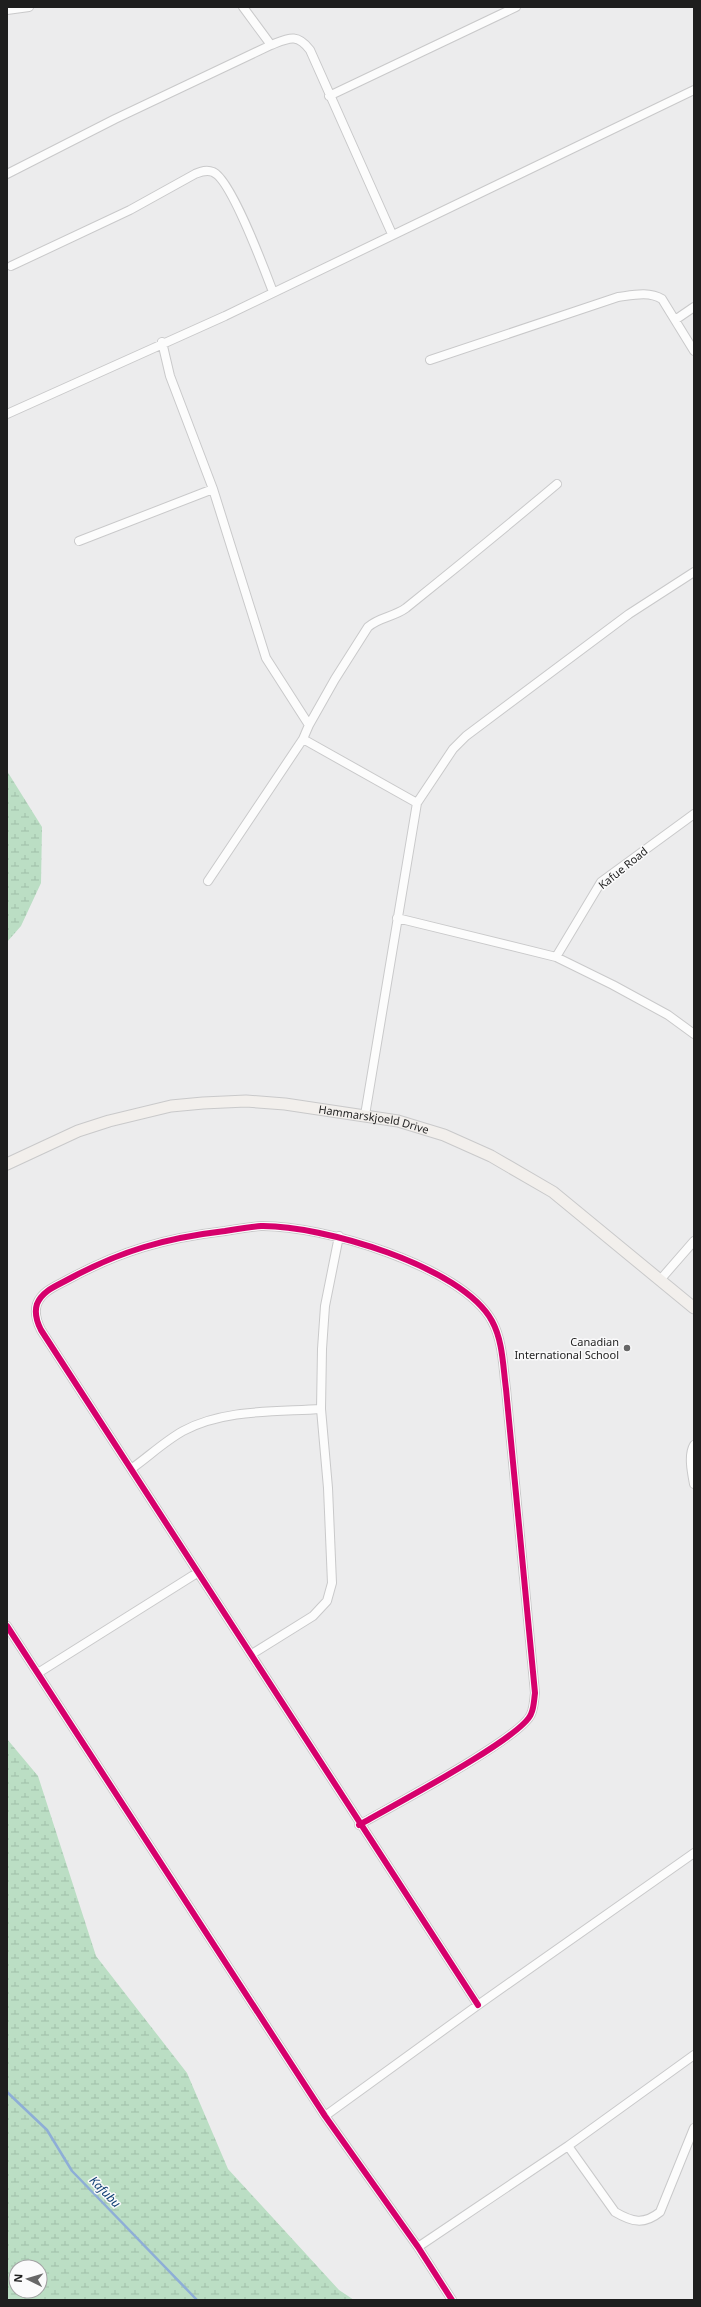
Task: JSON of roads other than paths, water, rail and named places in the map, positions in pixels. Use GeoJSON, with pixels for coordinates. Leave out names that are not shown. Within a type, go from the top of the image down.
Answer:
{"type":"FeatureCollection","features":[{"type":"Feature","properties":{"kind":"main road","name":"Hammarskjoeld Drive"},"geometry":{"type":"LineString","coordinates":[[7,1164],[78,1131],[109,1121],[171,1106],[246,1101],[365,1115],[398,1122],[444,1135],[491,1156],[553,1192],[694,1308]]}},
{"type":"Feature","properties":{"kind":"street"},"geometry":{"type":"LineString","coordinates":[[7,10],[29,7]]}},
{"type":"Feature","properties":{"kind":"street"},"geometry":{"type":"LineString","coordinates":[[243,7],[271,45]]}},
{"type":"Feature","properties":{"kind":"street"},"geometry":{"type":"LineString","coordinates":[[329,96],[516,7]]}},
{"type":"Feature","properties":{"kind":"street"},"geometry":{"type":"LineString","coordinates":[[7,174],[115,119],[271,45],[288,38],[299,39],[310,50],[329,96],[392,234]]}},
{"type":"Feature","properties":{"kind":"street"},"geometry":{"type":"LineString","coordinates":[[7,414],[273,292],[694,90]]}},
{"type":"Feature","properties":{"kind":"street"},"geometry":{"type":"LineString","coordinates":[[11,266],[130,210],[195,174],[203,171],[212,171],[218,175],[230,194],[273,292]]}},
{"type":"Feature","properties":{"kind":"street"},"geometry":{"type":"LineString","coordinates":[[430,360],[626,296],[641,293],[657,296],[662,299],[694,351]]}},
{"type":"Feature","properties":{"kind":"street"},"geometry":{"type":"LineString","coordinates":[[675,320],[694,306]]}},
{"type":"Feature","properties":{"kind":"street"},"geometry":{"type":"LineString","coordinates":[[162,342],[170,376],[213,489],[266,658],[309,725]]}},
{"type":"Feature","properties":{"kind":"street"},"geometry":{"type":"LineString","coordinates":[[208,881],[303,739],[309,725],[335,679],[368,627],[374,621],[399,613],[469,558],[558,484]]}},
{"type":"Feature","properties":{"kind":"street"},"geometry":{"type":"LineString","coordinates":[[79,541],[213,489]]}},
{"type":"Feature","properties":{"kind":"street"},"geometry":{"type":"LineString","coordinates":[[365,1115],[397,918],[418,803],[453,749],[466,736],[629,614],[694,572]]}},
{"type":"Feature","properties":{"kind":"street"},"geometry":{"type":"LineString","coordinates":[[303,739],[418,803]]}},
{"type":"Feature","properties":{"kind":"street","name":"Kafue Road"},"geometry":{"type":"LineString","coordinates":[[556,957],[601,882],[694,814]]}},
{"type":"Feature","properties":{"kind":"street"},"geometry":{"type":"LineString","coordinates":[[397,918],[556,957],[613,985],[668,1015],[694,1034]]}},
{"type":"Feature","properties":{"kind":"street"},"geometry":{"type":"LineString","coordinates":[[359,1824],[438,1780],[515,1733],[531,1715],[535,1693],[502,1350],[492,1321],[478,1301],[446,1280],[403,1258],[339,1236],[296,1229],[261,1226],[197,1234],[133,1249],[98,1264],[45,1293],[37,1304],[36,1317],[41,1330],[197,1573],[252,1654],[359,1824],[478,2005]]}},
{"type":"Feature","properties":{"kind":"street"},"geometry":{"type":"LineString","coordinates":[[252,1654],[313,1616],[327,1601],[332,1583],[328,1488],[321,1409],[325,1306],[339,1236]]}},
{"type":"Feature","properties":{"kind":"street"},"geometry":{"type":"LineString","coordinates":[[660,1280],[694,1241]]}},
{"type":"Feature","properties":{"kind":"street"},"geometry":{"type":"LineString","coordinates":[[131,1469],[182,1432],[209,1420],[246,1414],[321,1409]]}},
{"type":"Feature","properties":{"kind":"street"},"geometry":{"type":"LineString","coordinates":[[694,1445],[692,1449],[691,1472],[694,1484]]}},
{"type":"Feature","properties":{"kind":"street"},"geometry":{"type":"LineString","coordinates":[[38,1673],[197,1573]]}},
{"type":"Feature","properties":{"kind":"street"},"geometry":{"type":"LineString","coordinates":[[7,1626],[324,2116],[418,2247],[452,2300]]}},
{"type":"Feature","properties":{"kind":"street"},"geometry":{"type":"LineString","coordinates":[[324,2116],[478,2005],[694,1853]]}},
{"type":"Feature","properties":{"kind":"street"},"geometry":{"type":"LineString","coordinates":[[418,2247],[568,2146],[694,2055]]}},
{"type":"Feature","properties":{"kind":"street"},"geometry":{"type":"LineString","coordinates":[[568,2146],[615,2212],[627,2219],[639,2222],[651,2219],[660,2212],[694,2128]]}},
{"type":"Feature","properties":{"kind":"waterway","name":"Kafubu"},"geometry":{"type":"LineString","coordinates":[[7,2092],[47,2130],[72,2171],[197,2300]]}},
{"type":"Feature","properties":{"kind":"place","name":"Canadian International School"},"geometry":{"type":"Point","coordinates":[627,1348]}}]}
